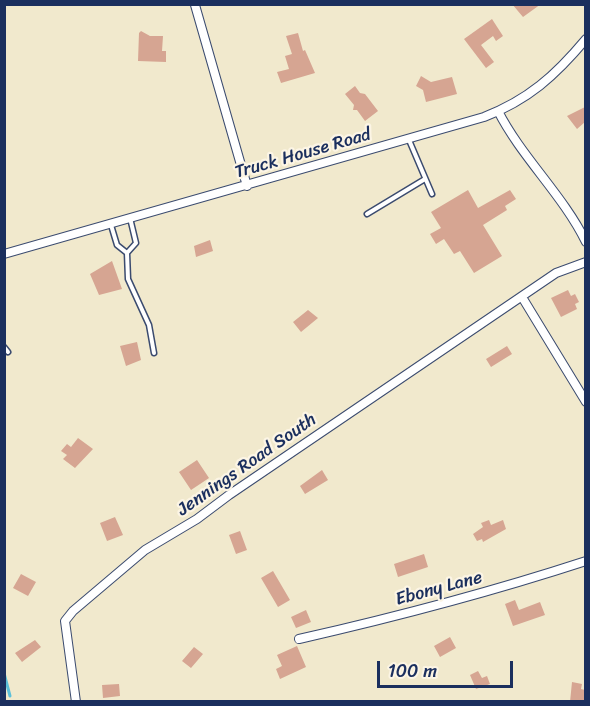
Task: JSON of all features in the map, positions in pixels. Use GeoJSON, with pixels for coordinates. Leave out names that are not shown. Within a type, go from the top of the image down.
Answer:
{"type":"FeatureCollection","features":[{"type":"Feature","properties":{"kind":"street"},"geometry":{"type":"LineString","coordinates":[[195,5],[247,186]]}},
{"type":"Feature","properties":{"kind":"street","name":"Truck House Road"},"geometry":{"type":"LineString","coordinates":[[4,254],[409,140],[498,111],[526,98],[545,82],[585,39]]}},
{"type":"Feature","properties":{"kind":"street"},"geometry":{"type":"LineString","coordinates":[[498,111],[507,129],[563,206],[585,242]]}},
{"type":"Feature","properties":{"kind":"street","name":"Jennings Road South"},"geometry":{"type":"LineString","coordinates":[[76,702],[65,621],[73,611],[145,550],[197,519],[556,273],[585,262]]}},
{"type":"Feature","properties":{"kind":"street"},"geometry":{"type":"LineString","coordinates":[[522,297],[585,402]]}},
{"type":"Feature","properties":{"kind":"street","name":"Ebony Lane"},"geometry":{"type":"LineString","coordinates":[[299,639],[399,616],[520,583],[585,561]]}},
{"type":"Feature","properties":{"kind":"lane"},"geometry":{"type":"LineString","coordinates":[[409,140],[432,194]]}},
{"type":"Feature","properties":{"kind":"lane"},"geometry":{"type":"LineString","coordinates":[[367,214],[425,179]]}},
{"type":"Feature","properties":{"kind":"lane"},"geometry":{"type":"LineString","coordinates":[[130,219],[136,243],[127,253],[128,279],[149,325],[154,353]]}},
{"type":"Feature","properties":{"kind":"lane"},"geometry":{"type":"LineString","coordinates":[[111,224],[117,245],[127,253]]}},
{"type":"Feature","properties":{"kind":"lane"},"geometry":{"type":"LineString","coordinates":[[4,347],[8,352]]}},
{"type":"Feature","properties":{"kind":"building"},"geometry":{"type":"Polygon","coordinates":[[[512,4],[541,4],[523,17],[512,4]]]}},
{"type":"Feature","properties":{"kind":"building"},"geometry":{"type":"Polygon","coordinates":[[[492,19],[503,36],[496,41],[493,36],[481,45],[494,62],[486,68],[464,39],[492,19]]]}},
{"type":"Feature","properties":{"kind":"building"},"geometry":{"type":"Polygon","coordinates":[[[141,31],[150,36],[163,36],[162,51],[166,51],[166,62],[138,61],[141,31]]]}},
{"type":"Feature","properties":{"kind":"building"},"geometry":{"type":"Polygon","coordinates":[[[298,33],[303,51],[305,50],[315,73],[281,83],[277,72],[289,69],[285,56],[292,54],[286,36],[298,33]]]}},
{"type":"Feature","properties":{"kind":"building"},"geometry":{"type":"Polygon","coordinates":[[[421,76],[431,82],[452,77],[457,94],[426,102],[423,90],[416,86],[421,76]]]}},
{"type":"Feature","properties":{"kind":"building"},"geometry":{"type":"Polygon","coordinates":[[[355,86],[360,93],[365,94],[378,111],[365,121],[357,110],[353,110],[354,105],[345,94],[355,86]]]}},
{"type":"Feature","properties":{"kind":"building"},"geometry":{"type":"Polygon","coordinates":[[[585,107],[585,122],[577,129],[567,116],[585,107]]]}},
{"type":"Feature","properties":{"kind":"building"},"geometry":{"type":"Polygon","coordinates":[[[468,190],[478,208],[510,190],[516,199],[505,206],[507,210],[483,225],[502,256],[474,273],[460,251],[454,254],[444,239],[436,244],[430,234],[441,228],[431,212],[468,190]]]}},
{"type":"Feature","properties":{"kind":"building"},"geometry":{"type":"Polygon","coordinates":[[[210,240],[213,251],[196,257],[194,246],[210,240]]]}},
{"type":"Feature","properties":{"kind":"building"},"geometry":{"type":"Polygon","coordinates":[[[112,261],[122,289],[99,295],[90,274],[112,261]]]}},
{"type":"Feature","properties":{"kind":"building"},"geometry":{"type":"Polygon","coordinates":[[[568,290],[571,296],[575,294],[579,302],[575,304],[577,309],[561,317],[551,298],[568,290]]]}},
{"type":"Feature","properties":{"kind":"building"},"geometry":{"type":"Polygon","coordinates":[[[308,310],[318,318],[301,332],[293,322],[308,310]]]}},
{"type":"Feature","properties":{"kind":"building"},"geometry":{"type":"Polygon","coordinates":[[[137,342],[141,360],[126,366],[120,346],[137,342]]]}},
{"type":"Feature","properties":{"kind":"building"},"geometry":{"type":"Polygon","coordinates":[[[507,346],[512,354],[491,367],[486,359],[507,346]]]}},
{"type":"Feature","properties":{"kind":"building"},"geometry":{"type":"Polygon","coordinates":[[[78,438],[93,449],[75,468],[63,459],[67,455],[61,451],[67,444],[71,447],[78,438]]]}},
{"type":"Feature","properties":{"kind":"building"},"geometry":{"type":"Polygon","coordinates":[[[197,460],[209,478],[191,490],[179,472],[197,460]]]}},
{"type":"Feature","properties":{"kind":"building"},"geometry":{"type":"Polygon","coordinates":[[[322,470],[328,480],[305,494],[300,486],[322,470]]]}},
{"type":"Feature","properties":{"kind":"building"},"geometry":{"type":"Polygon","coordinates":[[[115,517],[123,535],[107,541],[100,523],[115,517]]]}},
{"type":"Feature","properties":{"kind":"building"},"geometry":{"type":"Polygon","coordinates":[[[489,520],[491,525],[503,520],[506,529],[483,542],[482,539],[477,541],[473,534],[483,527],[481,523],[489,520]]]}},
{"type":"Feature","properties":{"kind":"building"},"geometry":{"type":"Polygon","coordinates":[[[240,531],[247,550],[236,554],[229,535],[240,531]]]}},
{"type":"Feature","properties":{"kind":"building"},"geometry":{"type":"Polygon","coordinates":[[[424,554],[428,567],[398,577],[394,564],[424,554]]]}},
{"type":"Feature","properties":{"kind":"building"},"geometry":{"type":"Polygon","coordinates":[[[273,571],[290,600],[278,607],[261,578],[273,571]]]}},
{"type":"Feature","properties":{"kind":"building"},"geometry":{"type":"Polygon","coordinates":[[[21,574],[36,582],[28,596],[13,588],[21,574]]]}},
{"type":"Feature","properties":{"kind":"building"},"geometry":{"type":"Polygon","coordinates":[[[515,600],[519,610],[540,602],[545,615],[513,626],[505,604],[515,600]]]}},
{"type":"Feature","properties":{"kind":"building"},"geometry":{"type":"Polygon","coordinates":[[[306,610],[311,622],[296,628],[291,617],[306,610]]]}},
{"type":"Feature","properties":{"kind":"building"},"geometry":{"type":"Polygon","coordinates":[[[450,637],[456,648],[440,657],[434,646],[450,637]]]}},
{"type":"Feature","properties":{"kind":"building"},"geometry":{"type":"Polygon","coordinates":[[[35,640],[41,647],[22,662],[15,653],[35,640]]]}},
{"type":"Feature","properties":{"kind":"building"},"geometry":{"type":"Polygon","coordinates":[[[297,646],[306,667],[280,679],[276,669],[282,666],[277,655],[297,646]]]}},
{"type":"Feature","properties":{"kind":"building"},"geometry":{"type":"Polygon","coordinates":[[[194,647],[203,654],[191,668],[182,661],[194,647]]]}},
{"type":"Feature","properties":{"kind":"building"},"geometry":{"type":"Polygon","coordinates":[[[478,671],[482,678],[487,676],[490,684],[476,689],[470,675],[478,671]]]}},
{"type":"Feature","properties":{"kind":"building"},"geometry":{"type":"Polygon","coordinates":[[[572,682],[582,684],[581,689],[585,690],[585,702],[570,702],[572,682]]]}},
{"type":"Feature","properties":{"kind":"building"},"geometry":{"type":"Polygon","coordinates":[[[119,684],[120,696],[103,698],[102,685],[119,684]]]}},
{"type":"Feature","properties":{"kind":"waterway"},"geometry":{"type":"LineString","coordinates":[[4,673],[10,696]]}}]}
